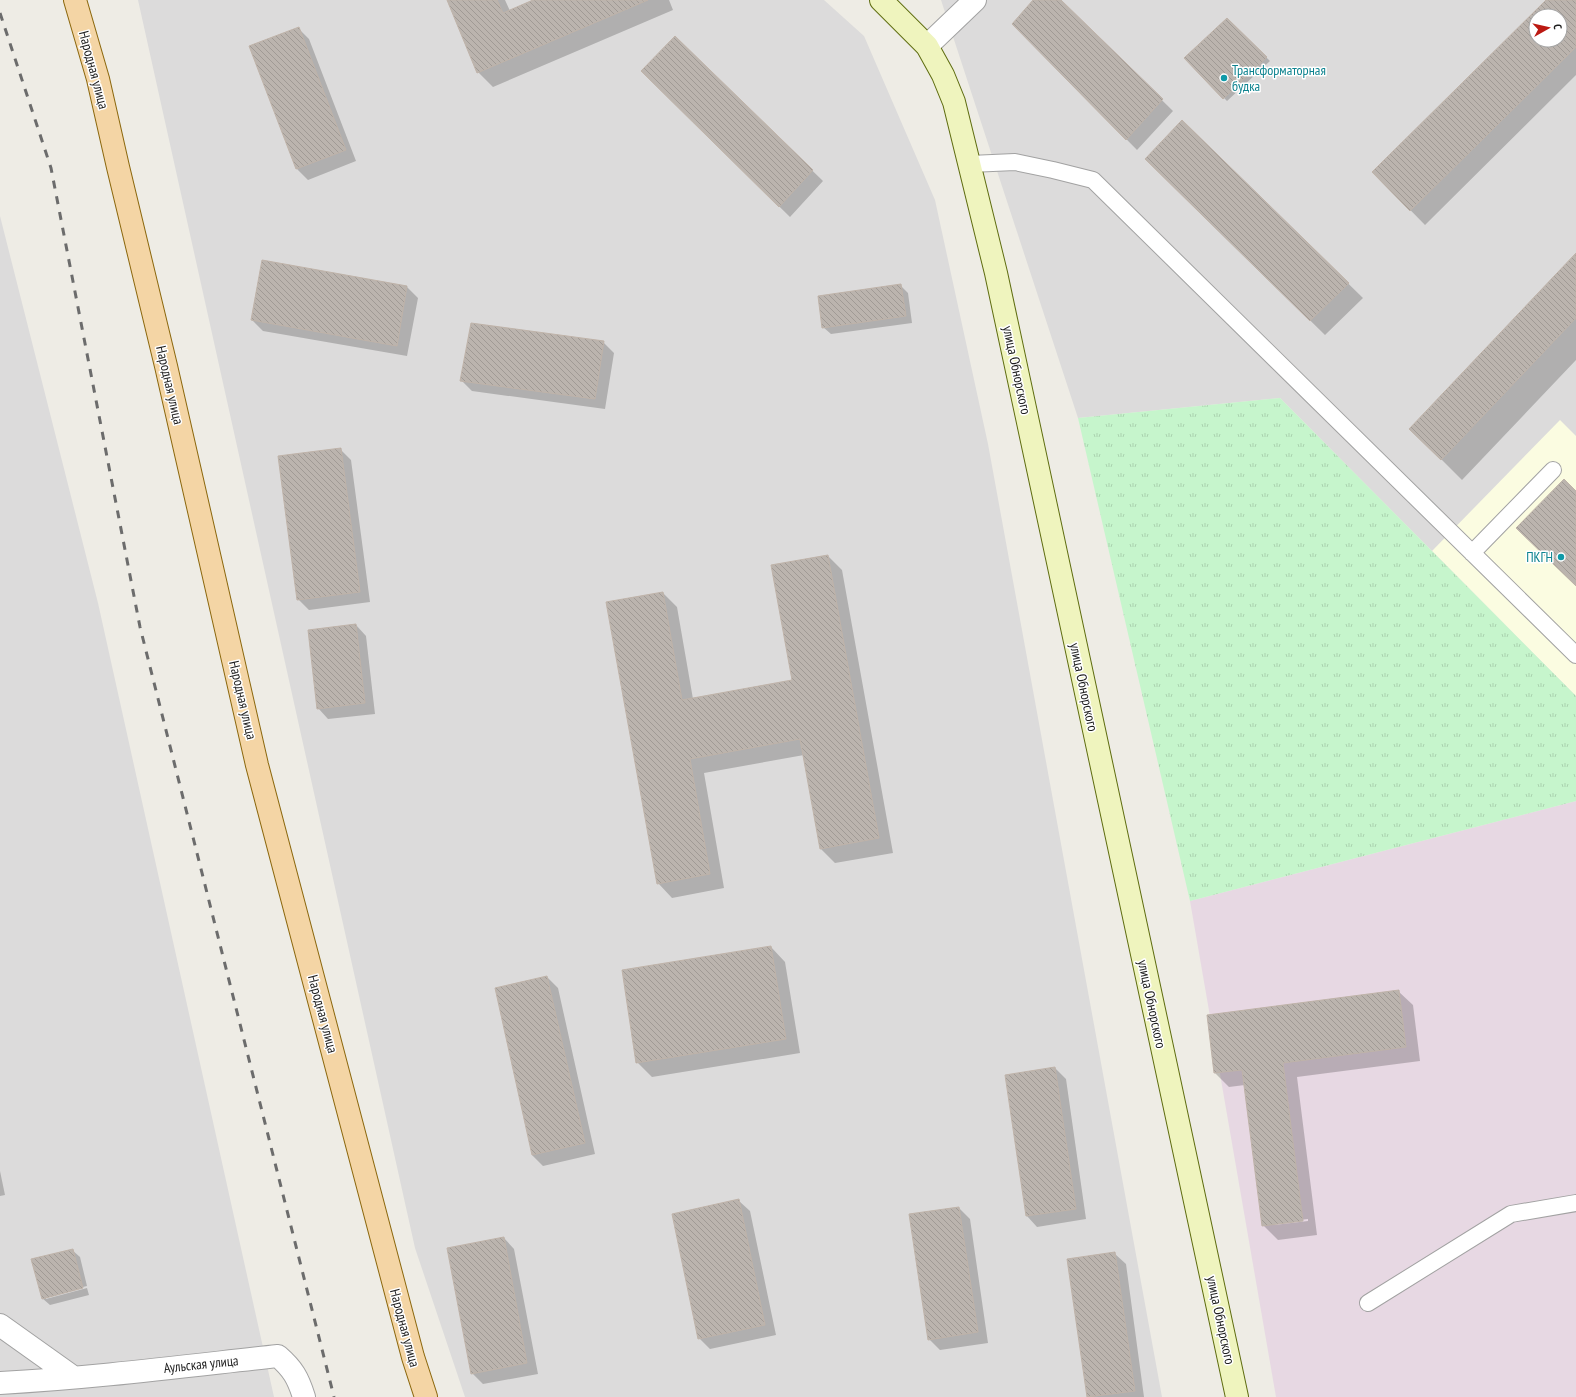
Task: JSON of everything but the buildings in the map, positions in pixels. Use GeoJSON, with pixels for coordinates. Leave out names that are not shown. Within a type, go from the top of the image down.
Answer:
{"type":"FeatureCollection","features":[{"type":"Feature","properties":{"kind":"main road","name":"Народная улица"},"geometry":{"type":"LineString","coordinates":[[74,0],[98,79],[168,373],[257,765],[413,1357],[426,1397]]}},
{"type":"Feature","properties":{"kind":"main road","name":"улица Обнорского"},"geometry":{"type":"LineString","coordinates":[[881,0],[927,46],[944,75],[954,102],[970,164],[998,281],[1237,1397]]}},
{"type":"Feature","properties":{"kind":"street"},"geometry":{"type":"LineString","coordinates":[[927,46],[975,0]]}},
{"type":"Feature","properties":{"kind":"street"},"geometry":{"type":"LineString","coordinates":[[0,1325],[73,1377]]}},
{"type":"Feature","properties":{"kind":"street","name":"Аульская улица"},"geometry":{"type":"LineString","coordinates":[[0,1382],[73,1377],[278,1356],[290,1366],[298,1378],[304,1397]]}},
{"type":"Feature","properties":{"kind":"lane"},"geometry":{"type":"LineString","coordinates":[[970,164],[1015,162],[1093,180],[1576,655]]}},
{"type":"Feature","properties":{"kind":"lane"},"geometry":{"type":"LineString","coordinates":[[1472,553],[1553,470]]}},
{"type":"Feature","properties":{"kind":"lane"},"geometry":{"type":"LineString","coordinates":[[1368,1303],[1511,1214],[1576,1203]]}},
{"type":"Feature","properties":{"kind":"shaded area"},"geometry":{"type":"Polygon","coordinates":[[[138,0],[824,0],[864,36],[935,200],[988,444],[1162,1397],[465,1397],[415,1248],[138,0]]]}},
{"type":"Feature","properties":{"kind":"shaded area"},"geometry":{"type":"Polygon","coordinates":[[[941,0],[1576,0],[1576,696],[1280,398],[1078,418],[941,0]]]}},
{"type":"Feature","properties":{"kind":"shaded area"},"geometry":{"type":"Polygon","coordinates":[[[0,216],[98,603],[274,1397],[0,1397],[0,216]]]}},
{"type":"Feature","properties":{"kind":"shaded area"},"geometry":{"type":"Polygon","coordinates":[[[1560,420],[1576,436],[1576,696],[1432,551],[1560,420]]]}},
{"type":"Feature","properties":{"kind":"shaded area"},"geometry":{"type":"Polygon","coordinates":[[[1576,801],[1576,1397],[1276,1397],[1190,901],[1576,801]]]}},
{"type":"Feature","properties":{"kind":"green space"},"geometry":{"type":"Polygon","coordinates":[[[1280,398],[1576,696],[1576,801],[1190,901],[1078,418],[1280,398]]]}},
{"type":"Feature","properties":{"kind":"railway"},"geometry":{"type":"LineString","coordinates":[[0,13],[51,168],[140,627],[334,1397]]}},
{"type":"Feature","properties":{"kind":"place","name":"Трансформаторная будка"},"geometry":{"type":"Point","coordinates":[1224,78]}},
{"type":"Feature","properties":{"kind":"place","name":"ПКГН"},"geometry":{"type":"Point","coordinates":[1561,557]}}]}
